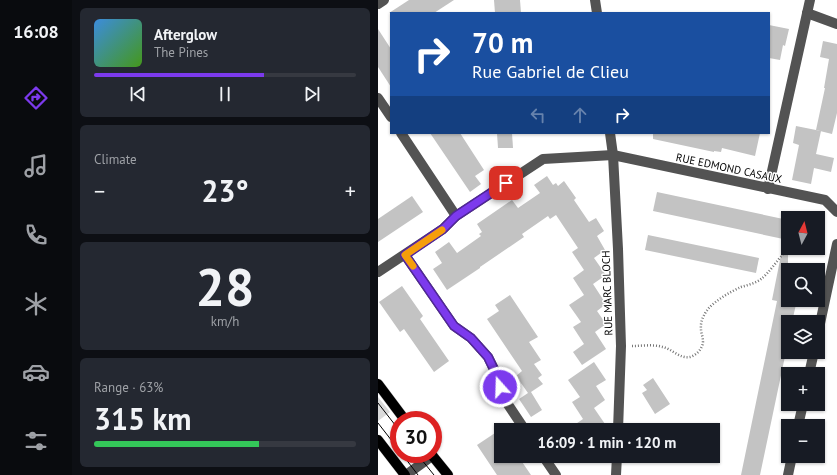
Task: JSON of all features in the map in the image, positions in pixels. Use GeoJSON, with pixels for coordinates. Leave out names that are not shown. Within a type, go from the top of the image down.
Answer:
{"type":"FeatureCollection","features":[{"type":"Feature","properties":{"kind":"main road"},"geometry":{"type":"LineString","coordinates":[[378,384],[398,411]]}},
{"type":"Feature","properties":{"kind":"main road"},"geometry":{"type":"LineString","coordinates":[[378,440],[406,475]]}},
{"type":"Feature","properties":{"kind":"main road"},"geometry":{"type":"LineString","coordinates":[[438,463],[448,475]]}},
{"type":"Feature","properties":{"kind":"street"},"geometry":{"type":"LineString","coordinates":[[378,4],[384,0]]}},
{"type":"Feature","properties":{"kind":"street"},"geometry":{"type":"LineString","coordinates":[[595,0],[597,12]]}},
{"type":"Feature","properties":{"kind":"street"},"geometry":{"type":"LineString","coordinates":[[768,189],[810,0]]}},
{"type":"Feature","properties":{"kind":"street"},"geometry":{"type":"LineString","coordinates":[[807,13],[837,24]]}},
{"type":"Feature","properties":{"kind":"street"},"geometry":{"type":"LineString","coordinates":[[378,98],[390,116]]}},
{"type":"Feature","properties":{"kind":"street"},"geometry":{"type":"LineString","coordinates":[[402,134],[456,216]]}},
{"type":"Feature","properties":{"kind":"street","name":"RUE MARC BLOCH"},"geometry":{"type":"LineString","coordinates":[[610,134],[618,249],[621,346],[618,423]]}},
{"type":"Feature","properties":{"kind":"street","name":"RUE EDMOND CASAUX"},"geometry":{"type":"LineString","coordinates":[[378,272],[443,229],[456,216],[543,159],[612,155],[825,200],[837,212]]}},
{"type":"Feature","properties":{"kind":"street"},"geometry":{"type":"LineString","coordinates":[[822,315],[837,244]]}},
{"type":"Feature","properties":{"kind":"street"},"geometry":{"type":"LineString","coordinates":[[405,255],[454,326],[471,338],[488,357],[498,378],[503,397],[520,423]]}},
{"type":"Feature","properties":{"kind":"street"},"geometry":{"type":"LineString","coordinates":[[406,475],[422,463]]}},
{"type":"Feature","properties":{"kind":"street"},"geometry":{"type":"LineString","coordinates":[[548,463],[556,475]]}},
{"type":"Feature","properties":{"kind":"street"},"geometry":{"type":"LineString","coordinates":[[616,475],[617,463]]}},
{"type":"Feature","properties":{"kind":"street"},"geometry":{"type":"LineString","coordinates":[[788,475],[791,463]]}},
{"type":"Feature","properties":{"kind":"path"},"geometry":{"type":"LineString","coordinates":[[621,346],[661,346],[669,348],[678,355],[685,357],[697,353],[701,348],[703,341],[701,323],[708,309],[727,294],[762,279],[782,255]]}},
{"type":"Feature","properties":{"kind":"shaded area"},"geometry":{"type":"Polygon","coordinates":[[[378,397],[390,412],[378,421],[378,397]]]}},
{"type":"Feature","properties":{"kind":"building"},"geometry":{"type":"Polygon","coordinates":[[[409,0],[454,0],[436,12],[391,12],[409,0]]]}},
{"type":"Feature","properties":{"kind":"building"},"geometry":{"type":"Polygon","coordinates":[[[494,0],[520,0],[521,12],[495,12],[494,0]]]}},
{"type":"Feature","properties":{"kind":"building"},"geometry":{"type":"Polygon","coordinates":[[[770,25],[789,29],[785,46],[783,45],[780,60],[770,58],[770,25]]]}},
{"type":"Feature","properties":{"kind":"building"},"geometry":{"type":"Polygon","coordinates":[[[378,29],[390,47],[390,85],[378,67],[378,29]]]}},
{"type":"Feature","properties":{"kind":"building"},"geometry":{"type":"Polygon","coordinates":[[[823,41],[837,44],[837,113],[832,134],[816,130],[825,88],[829,59],[820,57],[823,41]]]}},
{"type":"Feature","properties":{"kind":"building"},"geometry":{"type":"Polygon","coordinates":[[[796,126],[821,131],[816,154],[834,158],[831,172],[814,168],[811,184],[792,180],[799,145],[793,143],[796,126]]]}},
{"type":"Feature","properties":{"kind":"building"},"geometry":{"type":"Polygon","coordinates":[[[431,134],[461,134],[484,170],[475,176],[481,184],[470,192],[431,134]]]}},
{"type":"Feature","properties":{"kind":"building"},"geometry":{"type":"Polygon","coordinates":[[[497,134],[512,134],[513,148],[498,148],[497,134]]]}},
{"type":"Feature","properties":{"kind":"building"},"geometry":{"type":"Polygon","coordinates":[[[653,134],[760,134],[755,156],[722,148],[721,152],[714,152],[653,139],[653,134]]]}},
{"type":"Feature","properties":{"kind":"building"},"geometry":{"type":"Polygon","coordinates":[[[547,176],[553,185],[556,183],[558,186],[564,181],[576,198],[574,200],[589,222],[596,218],[604,231],[597,236],[605,250],[594,258],[606,275],[593,284],[606,304],[597,311],[606,324],[595,332],[606,349],[582,365],[573,352],[584,344],[573,327],[581,322],[569,305],[584,295],[573,278],[584,270],[572,252],[578,248],[556,215],[550,219],[548,216],[522,234],[524,237],[447,290],[433,269],[442,263],[435,252],[449,242],[457,253],[481,236],[479,234],[482,232],[477,224],[512,200],[518,208],[540,193],[534,185],[547,176]]]}},
{"type":"Feature","properties":{"kind":"building"},"geometry":{"type":"Polygon","coordinates":[[[657,192],[781,219],[781,238],[653,211],[657,192]]]}},
{"type":"Feature","properties":{"kind":"building"},"geometry":{"type":"Polygon","coordinates":[[[412,196],[423,212],[378,242],[378,219],[412,196]]]}},
{"type":"Feature","properties":{"kind":"building"},"geometry":{"type":"Polygon","coordinates":[[[648,235],[759,258],[756,273],[645,250],[648,235]]]}},
{"type":"Feature","properties":{"kind":"building"},"geometry":{"type":"Polygon","coordinates":[[[781,255],[788,255],[788,263],[781,263],[781,307],[795,307],[794,315],[781,315],[781,359],[784,359],[783,367],[781,367],[781,375],[760,475],[741,475],[777,301],[772,300],[781,255]]]}},
{"type":"Feature","properties":{"kind":"building"},"geometry":{"type":"Polygon","coordinates":[[[402,286],[423,316],[420,319],[449,361],[434,372],[404,329],[400,332],[379,302],[402,286]]]}},
{"type":"Feature","properties":{"kind":"building"},"geometry":{"type":"Polygon","coordinates":[[[510,295],[538,337],[529,342],[541,360],[534,364],[542,375],[538,378],[543,384],[531,392],[542,410],[531,417],[519,399],[528,393],[516,376],[522,371],[487,319],[499,311],[495,305],[510,295]]]}},
{"type":"Feature","properties":{"kind":"building"},"geometry":{"type":"Polygon","coordinates":[[[594,362],[606,380],[596,386],[605,400],[594,408],[604,423],[577,423],[583,419],[572,402],[580,397],[568,380],[594,362]]]}},
{"type":"Feature","properties":{"kind":"building"},"geometry":{"type":"Polygon","coordinates":[[[653,378],[670,404],[655,414],[642,393],[647,390],[643,385],[653,378]]]}},
{"type":"Feature","properties":{"kind":"building"},"geometry":{"type":"Polygon","coordinates":[[[494,434],[494,463],[523,463],[531,475],[497,475],[477,445],[494,434]]]}},
{"type":"Feature","properties":{"kind":"tram line"},"geometry":{"type":"LineString","coordinates":[[378,403],[390,418]]}},
{"type":"Feature","properties":{"kind":"tram line"},"geometry":{"type":"LineString","coordinates":[[378,423],[390,438]]}},
{"type":"Feature","properties":{"kind":"tram line"},"geometry":{"type":"LineString","coordinates":[[409,463],[418,475]]}},
{"type":"Feature","properties":{"kind":"tram line"},"geometry":{"type":"LineString","coordinates":[[424,463],[434,475]]}},
{"type":"Feature","properties":{"kind":"slow traffic"},"geometry":{"type":"LineString","coordinates":[[413,266],[405,255],[442,230]]}},
{"type":"Feature","properties":{"kind":"route"},"geometry":{"type":"LineString","coordinates":[[500,387],[498,378],[488,357],[471,338],[454,326],[405,255],[443,229],[456,216],[506,183]]}}]}
